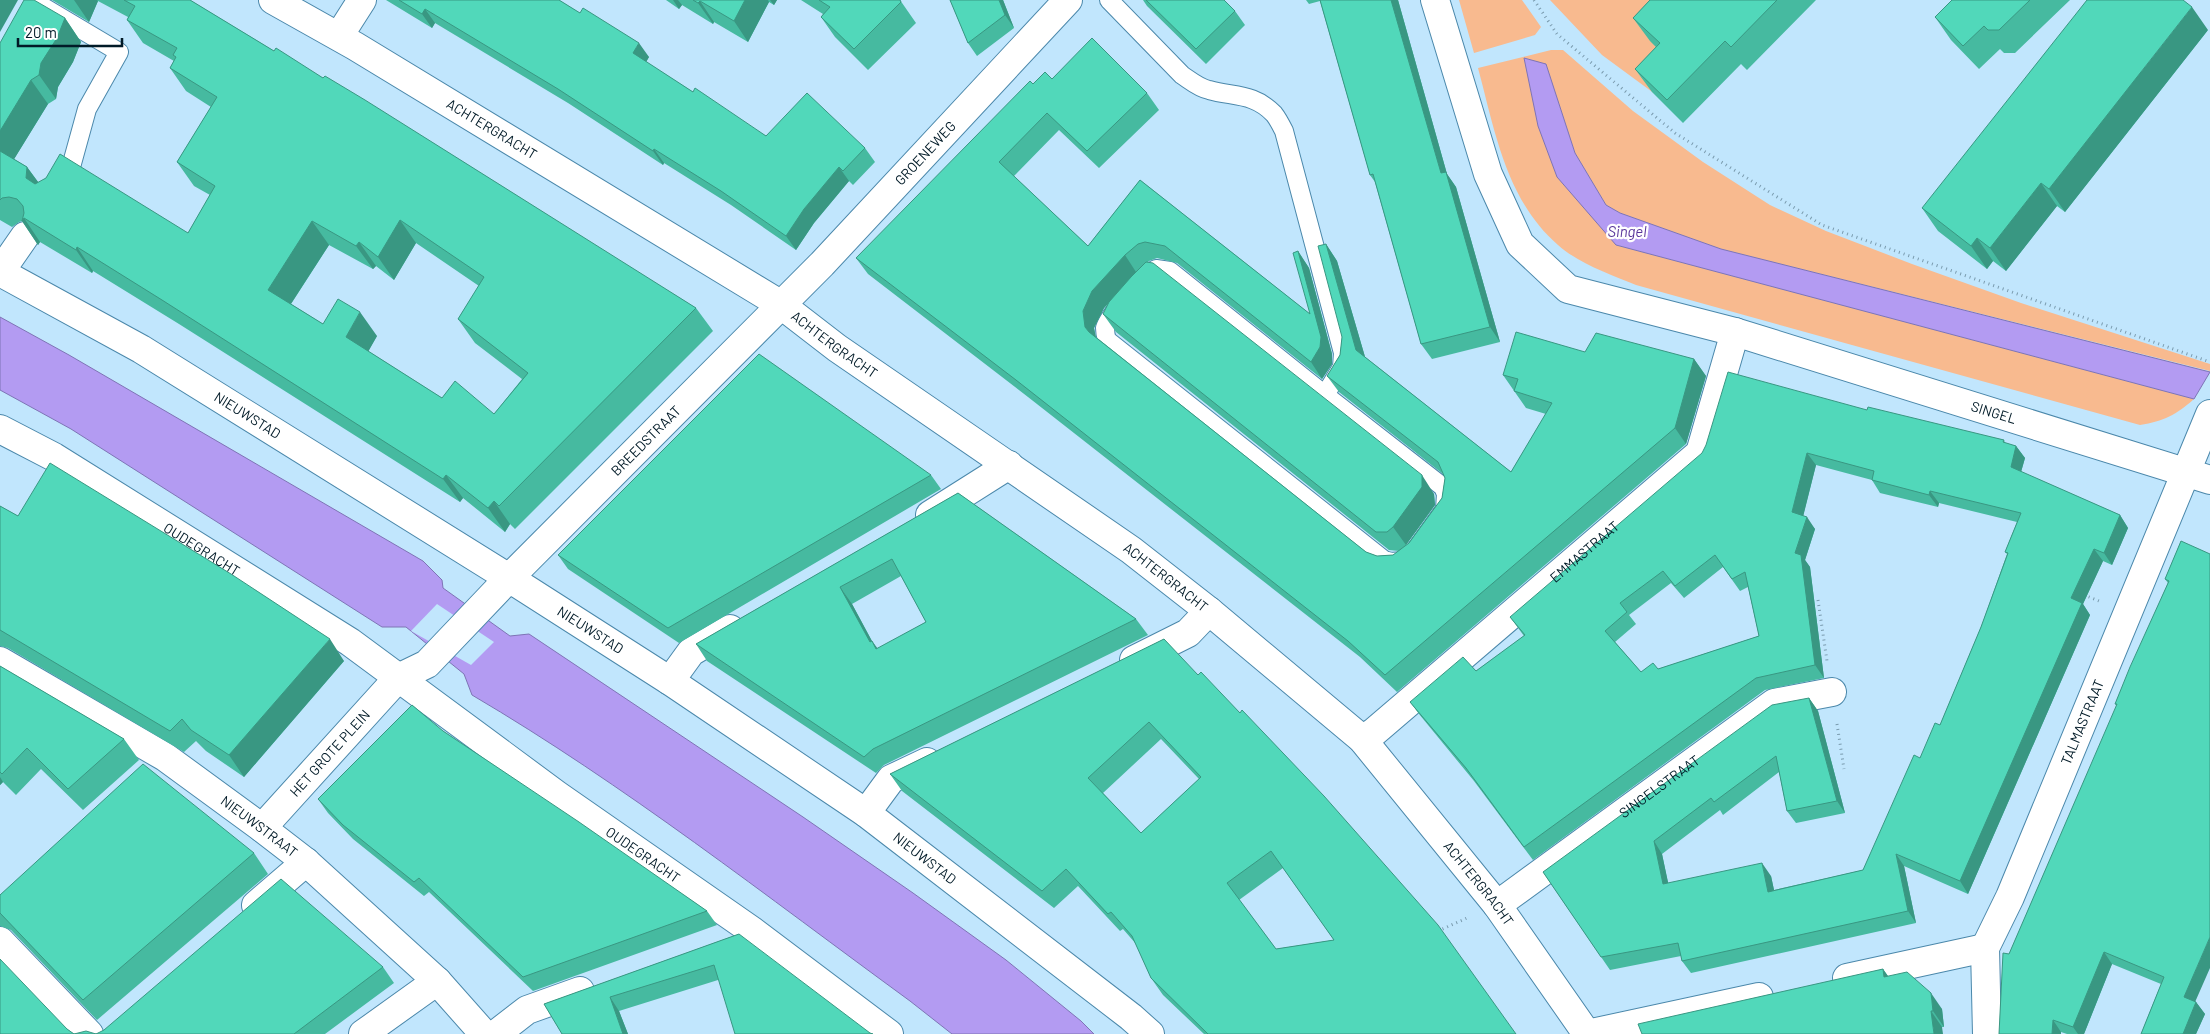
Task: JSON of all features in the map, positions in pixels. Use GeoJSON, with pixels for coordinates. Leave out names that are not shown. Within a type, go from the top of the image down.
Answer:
{"type":"FeatureCollection","features":[{"type":"Feature","properties":{"kind":"street","name":"ACHTERGRACHT"},"geometry":{"type":"LineString","coordinates":[[273,0],[339,36],[780,304],[837,348],[1132,550],[1368,735],[1497,905],[1587,1034]]}},
{"type":"Feature","properties":{"kind":"street"},"geometry":{"type":"LineString","coordinates":[[339,36],[362,0]]}},
{"type":"Feature","properties":{"kind":"street","name":"GROENEWEG"},"geometry":{"type":"LineString","coordinates":[[780,304],[822,264],[1068,0]]}},
{"type":"Feature","properties":{"kind":"street","name":"SINGEL"},"geometry":{"type":"LineString","coordinates":[[1435,0],[1488,174],[1520,244],[1568,289],[1735,332],[2198,476]]}},
{"type":"Feature","properties":{"kind":"street"},"geometry":{"type":"LineString","coordinates":[[22,26],[36,1]]}},
{"type":"Feature","properties":{"kind":"street"},"geometry":{"type":"LineString","coordinates":[[0,272],[25,236]]}},
{"type":"Feature","properties":{"kind":"street","name":"NIEUWSTAD"},"geometry":{"type":"LineString","coordinates":[[0,272],[141,349],[509,578],[670,681],[866,813],[1131,1017],[1150,1034]]}},
{"type":"Feature","properties":{"kind":"street","name":"BREEDSTRAAT"},"geometry":{"type":"LineString","coordinates":[[509,578],[780,304]]}},
{"type":"Feature","properties":{"kind":"street","name":"EMMASTRAAT"},"geometry":{"type":"LineString","coordinates":[[1368,735],[1700,453],[1735,332]]}},
{"type":"Feature","properties":{"kind":"street","name":"TALMASTRAAT"},"geometry":{"type":"LineString","coordinates":[[1987,1034],[1985,948],[2010,896],[2128,613],[2198,476],[2210,414]]}},
{"type":"Feature","properties":{"kind":"street","name":"OUDEGRACHT"},"geometry":{"type":"LineString","coordinates":[[0,429],[54,457],[342,637],[557,795],[751,930],[889,1034]]}},
{"type":"Feature","properties":{"kind":"street"},"geometry":{"type":"LineString","coordinates":[[912,524],[963,495],[1009,465]]}},
{"type":"Feature","properties":{"kind":"street"},"geometry":{"type":"LineString","coordinates":[[398,678],[427,664],[509,578]]}},
{"type":"Feature","properties":{"kind":"street"},"geometry":{"type":"LineString","coordinates":[[1110,672],[1188,633],[1209,611]]}},
{"type":"Feature","properties":{"kind":"street"},"geometry":{"type":"LineString","coordinates":[[670,681],[691,652],[750,618]]}},
{"type":"Feature","properties":{"kind":"street","name":"NIEUWSTRAAT"},"geometry":{"type":"LineString","coordinates":[[0,661],[165,757],[262,828],[306,862],[437,981],[484,1034]]}},
{"type":"Feature","properties":{"kind":"street","name":"HET GROTE PLEIN"},"geometry":{"type":"LineString","coordinates":[[262,828],[398,678]]}},
{"type":"Feature","properties":{"kind":"street","name":"SINGELSTRAAT"},"geometry":{"type":"LineString","coordinates":[[1497,905],[1774,702],[1832,692]]}},
{"type":"Feature","properties":{"kind":"street"},"geometry":{"type":"LineString","coordinates":[[866,813],[891,779],[952,749]]}},
{"type":"Feature","properties":{"kind":"street"},"geometry":{"type":"LineString","coordinates":[[144,776],[165,757]]}},
{"type":"Feature","properties":{"kind":"street"},"geometry":{"type":"LineString","coordinates":[[239,919],[306,862]]}},
{"type":"Feature","properties":{"kind":"street"},"geometry":{"type":"LineString","coordinates":[[723,940],[751,930]]}},
{"type":"Feature","properties":{"kind":"street"},"geometry":{"type":"LineString","coordinates":[[0,941],[102,1032]]}},
{"type":"Feature","properties":{"kind":"street"},"geometry":{"type":"LineString","coordinates":[[1820,984],[1985,948]]}},
{"type":"Feature","properties":{"kind":"street"},"geometry":{"type":"LineString","coordinates":[[363,1034],[437,981]]}},
{"type":"Feature","properties":{"kind":"street"},"geometry":{"type":"LineString","coordinates":[[496,1034],[527,1010],[601,984]]}},
{"type":"Feature","properties":{"kind":"street"},"geometry":{"type":"LineString","coordinates":[[1587,1034],[1781,992]]}},
{"type":"Feature","properties":{"kind":"lane"},"geometry":{"type":"LineString","coordinates":[[1109,0],[1182,75],[1194,84],[1209,90],[1242,95],[1259,102],[1274,114],[1284,131],[1344,353],[1342,367],[1325,395]]}},
{"type":"Feature","properties":{"kind":"lane"},"geometry":{"type":"LineString","coordinates":[[36,1],[119,52],[87,109],[71,167],[52,197]]}},
{"type":"Feature","properties":{"kind":"lane"},"geometry":{"type":"LineString","coordinates":[[1156,269],[1170,271],[1325,395],[1443,487],[1446,502],[1441,516],[1414,552],[1404,561],[1391,562],[1384,560],[1107,340],[1105,328],[1146,275],[1156,269]]}},
{"type":"Feature","properties":{"kind":"path"},"geometry":{"type":"LineString","coordinates":[[1534,0],[1557,34],[1675,133],[1822,225],[2210,362]]}},
{"type":"Feature","properties":{"kind":"path"},"geometry":{"type":"LineString","coordinates":[[2075,591],[2128,613]]}},
{"type":"Feature","properties":{"kind":"path"},"geometry":{"type":"LineString","coordinates":[[1428,933],[1438,931],[1497,905]]}},
{"type":"Feature","properties":{"kind":"shaded area"},"geometry":{"type":"Polygon","coordinates":[[[1459,0],[1522,0],[1541,27],[1535,35],[1474,53],[1459,0]]]}},
{"type":"Feature","properties":{"kind":"shaded area"},"geometry":{"type":"Polygon","coordinates":[[[1550,0],[1690,0],[1682,64],[1655,94],[1602,55],[1550,0]]]}},
{"type":"Feature","properties":{"kind":"shaded area"},"geometry":{"type":"Polygon","coordinates":[[[1551,50],[1563,50],[1633,111],[1703,162],[1770,205],[1826,231],[1912,264],[2021,303],[2210,364],[2210,371],[1721,249],[1620,213],[1606,205],[1575,153],[1546,65],[1524,58],[1616,245],[2194,399],[2169,417],[2140,425],[1636,285],[1595,268],[1558,245],[1540,227],[1526,207],[1514,186],[1497,140],[1478,68],[1551,50]]]}},
{"type":"Feature","properties":{"kind":"water","name":"Singel"},"geometry":{"type":"Polygon","coordinates":[[[1524,58],[1546,64],[1575,153],[1606,205],[1620,213],[1721,249],[2210,372],[2194,399],[1616,245],[1557,177],[1538,126],[1524,58]]]}},
{"type":"Feature","properties":{"kind":"water"},"geometry":{"type":"Polygon","coordinates":[[[0,317],[69,355],[423,561],[442,580],[443,588],[510,636],[529,634],[803,817],[1006,960],[1081,1021],[1094,1034],[952,1034],[694,842],[585,766],[472,695],[464,674],[406,627],[382,627],[71,429],[0,390],[0,317]]]}},
{"type":"Feature","properties":{"kind":"pier"},"geometry":{"type":"Polygon","coordinates":[[[437,604],[494,642],[471,665],[411,631],[437,604]]]}},
{"type":"Feature","properties":{"kind":"building"},"geometry":{"type":"Polygon","coordinates":[[[24,0],[34,0],[65,18],[57,38],[41,63],[39,75],[31,80],[0,131],[0,43],[24,0]]]}},
{"type":"Feature","properties":{"kind":"building"},"geometry":{"type":"Polygon","coordinates":[[[124,0],[190,0],[274,51],[276,48],[323,78],[325,76],[365,100],[696,308],[499,506],[494,501],[488,508],[446,475],[443,479],[77,247],[76,250],[24,218],[22,221],[23,206],[17,199],[9,197],[0,200],[0,151],[27,167],[26,178],[35,184],[46,178],[60,154],[188,233],[215,186],[177,162],[217,97],[170,68],[176,57],[173,55],[177,48],[127,20],[135,6],[124,0]],[[400,220],[378,257],[359,242],[356,246],[312,221],[268,290],[323,324],[338,299],[360,312],[346,337],[442,398],[455,381],[494,414],[528,373],[458,319],[484,277],[400,220]]]}},
{"type":"Feature","properties":{"kind":"building"},"geometry":{"type":"Polygon","coordinates":[[[399,0],[559,0],[580,13],[583,8],[639,43],[633,53],[693,92],[695,88],[766,136],[807,93],[865,148],[843,171],[839,167],[804,209],[786,236],[721,191],[654,149],[653,151],[558,89],[425,9],[422,14],[399,0]]]}},
{"type":"Feature","properties":{"kind":"building"},"geometry":{"type":"Polygon","coordinates":[[[693,0],[745,0],[734,21],[700,1],[698,3],[693,0]]]}},
{"type":"Feature","properties":{"kind":"building"},"geometry":{"type":"Polygon","coordinates":[[[819,0],[900,0],[901,2],[854,49],[821,17],[830,7],[819,0]]]}},
{"type":"Feature","properties":{"kind":"building"},"geometry":{"type":"Polygon","coordinates":[[[950,0],[999,0],[1005,15],[968,43],[950,0]]]}},
{"type":"Feature","properties":{"kind":"building"},"geometry":{"type":"Polygon","coordinates":[[[1146,0],[1224,0],[1235,11],[1196,49],[1146,0]]]}},
{"type":"Feature","properties":{"kind":"building"},"geometry":{"type":"Polygon","coordinates":[[[1320,0],[1391,0],[1441,173],[1446,172],[1490,327],[1421,344],[1373,174],[1370,175],[1320,0]]]}},
{"type":"Feature","properties":{"kind":"building"},"geometry":{"type":"Polygon","coordinates":[[[1650,0],[1777,0],[1731,47],[1725,41],[1667,100],[1635,69],[1660,43],[1633,18],[1650,0]]]}},
{"type":"Feature","properties":{"kind":"building"},"geometry":{"type":"Polygon","coordinates":[[[1952,0],[2030,0],[1999,30],[1988,30],[1984,26],[1963,46],[1935,17],[1952,0]]]}},
{"type":"Feature","properties":{"kind":"building"},"geometry":{"type":"Polygon","coordinates":[[[2087,0],[2183,0],[2192,7],[2049,189],[2041,183],[1990,248],[1977,238],[1971,246],[1922,208],[2087,0]]]}},
{"type":"Feature","properties":{"kind":"building"},"geometry":{"type":"Polygon","coordinates":[[[1092,38],[1147,93],[1087,151],[1047,113],[999,162],[1088,246],[1140,180],[1310,314],[1293,253],[1298,251],[1321,337],[1320,347],[1311,362],[1165,246],[1145,242],[1138,244],[1125,255],[1092,291],[1083,311],[1085,327],[1366,552],[1377,556],[1393,555],[1409,543],[1442,498],[1445,478],[1438,462],[1327,376],[1340,355],[1342,337],[1318,246],[1326,244],[1356,350],[1511,472],[1552,403],[1514,391],[1518,379],[1503,375],[1516,332],[1585,352],[1596,333],[1694,359],[1675,428],[1385,675],[1348,641],[1016,380],[856,258],[1030,81],[1033,84],[1045,72],[1052,79],[1092,38]]]}},
{"type":"Feature","properties":{"kind":"building"},"geometry":{"type":"Polygon","coordinates":[[[1146,262],[1153,263],[1422,475],[1422,487],[1393,527],[1387,532],[1376,532],[1103,314],[1109,302],[1146,262]]]}},
{"type":"Feature","properties":{"kind":"building"},"geometry":{"type":"Polygon","coordinates":[[[759,354],[931,475],[668,628],[558,555],[759,354]]]}},
{"type":"Feature","properties":{"kind":"building"},"geometry":{"type":"Polygon","coordinates":[[[1728,372],[1867,410],[1868,407],[2004,440],[2003,442],[2016,446],[2011,467],[2120,515],[2104,553],[2094,549],[2071,598],[2082,603],[1960,881],[1896,854],[1908,911],[1682,961],[1678,943],[1601,957],[1543,872],[1772,705],[1809,698],[1837,801],[1787,811],[1776,756],[1714,802],[1711,798],[1654,841],[1663,884],[1762,863],[1768,892],[1863,870],[1914,755],[1920,758],[1935,723],[1940,725],[1981,627],[2008,553],[2005,552],[2021,513],[1930,491],[1929,495],[1872,480],[1874,471],[1807,453],[1792,512],[1807,517],[1795,553],[1801,555],[1815,665],[1756,678],[1524,847],[1466,768],[1410,702],[1463,657],[1476,671],[1525,635],[1510,617],[1702,453],[1728,372]],[[1715,555],[1675,586],[1663,571],[1620,603],[1627,612],[1605,631],[1641,672],[1653,663],[1658,669],[1759,636],[1745,572],[1732,579],[1715,555]]]}},
{"type":"Feature","properties":{"kind":"building"},"geometry":{"type":"Polygon","coordinates":[[[50,463],[231,574],[330,639],[229,755],[191,730],[182,719],[170,731],[0,630],[0,506],[18,516],[50,463]]]}},
{"type":"Feature","properties":{"kind":"building"},"geometry":{"type":"Polygon","coordinates":[[[958,493],[1136,619],[873,749],[864,757],[696,644],[958,493]],[[892,559],[840,587],[870,642],[872,641],[876,649],[926,622],[892,559]]]}},
{"type":"Feature","properties":{"kind":"building"},"geometry":{"type":"Polygon","coordinates":[[[2181,541],[2210,554],[2210,937],[2184,997],[2196,1002],[2183,1034],[2141,1034],[2164,977],[2104,952],[2073,1027],[2053,1020],[2052,1034],[1999,1034],[2003,953],[2009,954],[2117,704],[2115,704],[2130,667],[2169,581],[2165,579],[2181,541]]]}},
{"type":"Feature","properties":{"kind":"building"},"geometry":{"type":"Polygon","coordinates":[[[1164,639],[1198,675],[1201,672],[1240,713],[1242,710],[1324,796],[1438,925],[1516,1034],[1208,1034],[1151,978],[1132,936],[1111,912],[1108,914],[1066,869],[1042,891],[890,774],[1164,639]],[[1149,722],[1088,778],[1141,833],[1201,777],[1149,722]],[[1271,851],[1227,883],[1276,949],[1334,940],[1271,851]]]}},
{"type":"Feature","properties":{"kind":"building"},"geometry":{"type":"Polygon","coordinates":[[[0,666],[124,739],[68,789],[27,748],[2,774],[0,772],[0,666]]]}},
{"type":"Feature","properties":{"kind":"building"},"geometry":{"type":"Polygon","coordinates":[[[412,705],[443,731],[707,911],[523,977],[419,878],[414,882],[343,825],[318,799],[412,705]]]}},
{"type":"Feature","properties":{"kind":"building"},"geometry":{"type":"Polygon","coordinates":[[[143,764],[254,853],[83,1000],[0,913],[0,895],[143,764]]]}},
{"type":"Feature","properties":{"kind":"building"},"geometry":{"type":"Polygon","coordinates":[[[281,879],[383,967],[294,1034],[96,1034],[104,1030],[281,879]]]}},
{"type":"Feature","properties":{"kind":"building"},"geometry":{"type":"Polygon","coordinates":[[[739,934],[873,1034],[735,1034],[714,965],[610,997],[623,1034],[562,1034],[544,1004],[739,934]]]}},
{"type":"Feature","properties":{"kind":"building"},"geometry":{"type":"Polygon","coordinates":[[[0,959],[67,1029],[74,1034],[0,1034],[0,959]]]}},
{"type":"Feature","properties":{"kind":"building"},"geometry":{"type":"Polygon","coordinates":[[[1883,969],[1884,977],[1907,972],[1931,993],[1934,1034],[1642,1034],[1638,1024],[1883,969]]]}},
{"type":"Feature","properties":{"kind":"building"},"geometry":{"type":"Polygon","coordinates":[[[86,1031],[96,1034],[74,1034],[86,1031]]]}}]}
